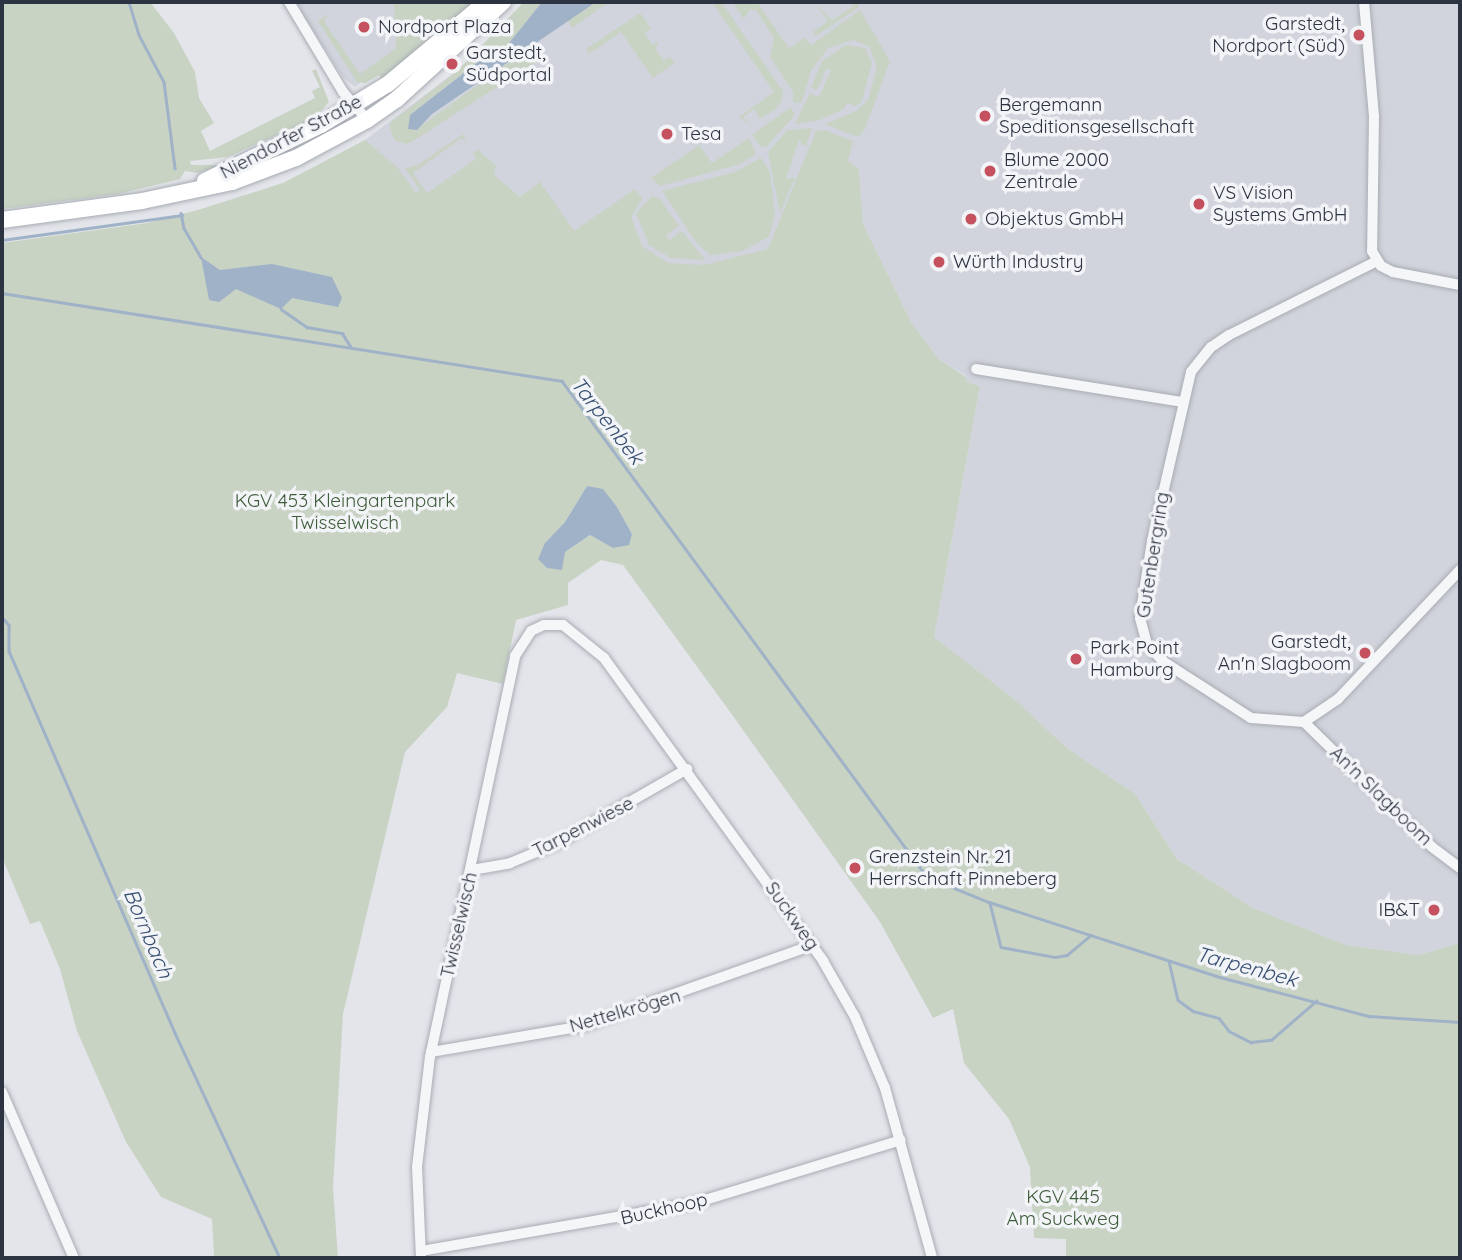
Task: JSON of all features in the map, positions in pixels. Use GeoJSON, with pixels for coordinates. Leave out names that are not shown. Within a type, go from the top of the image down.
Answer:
{"type":"FeatureCollection","features":[{"type":"Feature","properties":{"kind":"main road","name":"Niendorfer Straße"},"geometry":{"type":"LineString","coordinates":[[191,189],[354,105],[388,84],[486,2]]}},
{"type":"Feature","properties":{"kind":"main road","name":"Niendorfer Straße"},"geometry":{"type":"LineString","coordinates":[[2,220],[121,205],[257,174],[367,120],[421,79],[502,2]]}},
{"type":"Feature","properties":{"kind":"street"},"geometry":{"type":"LineString","coordinates":[[289,2],[354,105],[367,120]]}},
{"type":"Feature","properties":{"kind":"street"},"geometry":{"type":"LineString","coordinates":[[1364,2],[1374,116],[1370,237],[1377,261],[1393,272],[1460,285]]}},
{"type":"Feature","properties":{"kind":"street","name":"Gutenbergring"},"geometry":{"type":"LineString","coordinates":[[1304,722],[1251,718],[1164,662],[1147,644],[1140,618],[1181,402],[1191,372],[1211,347],[1377,261]]}},
{"type":"Feature","properties":{"kind":"street"},"geometry":{"type":"LineString","coordinates":[[976,369],[1181,402]]}},
{"type":"Feature","properties":{"kind":"street"},"geometry":{"type":"LineString","coordinates":[[1304,722],[1338,699],[1460,570]]}},
{"type":"Feature","properties":{"kind":"street","name":"Twisselwisch"},"geometry":{"type":"LineString","coordinates":[[421,1255],[417,1167],[431,1052],[472,870],[515,656],[531,631],[544,625],[563,625]]}},
{"type":"Feature","properties":{"kind":"street","name":"Suckweg"},"geometry":{"type":"LineString","coordinates":[[563,625],[604,658],[687,769],[813,945],[855,1017],[885,1088],[932,1258]]}},
{"type":"Feature","properties":{"kind":"street","name":"An'n Slagboom"},"geometry":{"type":"LineString","coordinates":[[1304,722],[1432,847],[1460,868]]}},
{"type":"Feature","properties":{"kind":"street","name":"Tarpenwiese"},"geometry":{"type":"LineString","coordinates":[[472,870],[510,863],[558,843],[687,769]]}},
{"type":"Feature","properties":{"kind":"street","name":"Nettelkrögen"},"geometry":{"type":"LineString","coordinates":[[431,1052],[583,1026],[738,975],[813,945]]}},
{"type":"Feature","properties":{"kind":"street"},"geometry":{"type":"LineString","coordinates":[[2,1092],[74,1258]]}},
{"type":"Feature","properties":{"kind":"street","name":"Buckhoop"},"geometry":{"type":"LineString","coordinates":[[421,1255],[695,1203],[901,1140]]}},
{"type":"Feature","properties":{"kind":"shaded area"},"geometry":{"type":"Polygon","coordinates":[[[295,2],[405,2],[403,51],[355,87],[343,77],[295,2]]]}},
{"type":"Feature","properties":{"kind":"shaded area"},"geometry":{"type":"Polygon","coordinates":[[[524,2],[1460,2],[1460,943],[1418,955],[1345,945],[1253,908],[1177,859],[1135,794],[1067,748],[1013,698],[934,637],[980,386],[965,382],[966,376],[939,359],[912,324],[863,224],[859,169],[780,247],[712,275],[418,206],[365,140],[458,70],[524,2]]]}},
{"type":"Feature","properties":{"kind":"green space"},"geometry":{"type":"Polygon","coordinates":[[[2,2],[150,2],[174,33],[195,72],[199,98],[214,123],[201,131],[210,151],[315,98],[312,91],[320,87],[312,71],[316,69],[329,102],[316,117],[228,157],[190,161],[191,165],[221,165],[198,173],[185,171],[180,179],[118,194],[2,209],[2,2]]]}},
{"type":"Feature","properties":{"kind":"green space"},"geometry":{"type":"Polygon","coordinates":[[[394,2],[474,2],[382,79],[379,75],[365,83],[357,82],[318,21],[328,14],[324,22],[360,74],[396,48],[394,2]]]}},
{"type":"Feature","properties":{"kind":"green space"},"geometry":{"type":"Polygon","coordinates":[[[524,2],[542,2],[502,52],[478,62],[410,115],[421,126],[530,47],[539,60],[413,141],[406,144],[394,140],[389,124],[458,70],[524,2]]]}},
{"type":"Feature","properties":{"kind":"green space"},"geometry":{"type":"Polygon","coordinates":[[[596,2],[609,2],[572,28],[568,21],[596,2]]]}},
{"type":"Feature","properties":{"kind":"green space"},"geometry":{"type":"Polygon","coordinates":[[[712,2],[721,2],[783,91],[782,101],[774,110],[760,119],[754,109],[743,117],[751,125],[739,117],[774,92],[712,2]]]}},
{"type":"Feature","properties":{"kind":"green space"},"geometry":{"type":"Polygon","coordinates":[[[732,2],[757,2],[789,48],[804,38],[811,45],[860,10],[890,61],[865,129],[858,137],[825,124],[856,111],[868,100],[877,67],[869,46],[853,40],[828,48],[811,71],[802,102],[793,103],[793,92],[770,57],[774,38],[756,10],[750,9],[744,19],[732,2]]]}},
{"type":"Feature","properties":{"kind":"green space"},"geometry":{"type":"Polygon","coordinates":[[[814,2],[832,21],[853,6],[851,2],[858,2],[859,7],[816,36],[813,32],[828,21],[814,2]]]}},
{"type":"Feature","properties":{"kind":"green space"},"geometry":{"type":"Polygon","coordinates":[[[640,13],[651,28],[644,33],[653,45],[659,41],[655,49],[664,61],[670,57],[674,63],[653,78],[621,32],[589,54],[586,49],[640,13]]]}},
{"type":"Feature","properties":{"kind":"green space"},"geometry":{"type":"Polygon","coordinates":[[[846,45],[865,48],[872,62],[862,101],[856,106],[847,103],[844,109],[820,120],[795,124],[810,93],[819,97],[831,70],[827,68],[817,90],[811,88],[822,61],[846,45]]]}},
{"type":"Feature","properties":{"kind":"green space"},"geometry":{"type":"Polygon","coordinates":[[[791,107],[795,115],[766,147],[761,147],[752,135],[791,107]]]}},
{"type":"Feature","properties":{"kind":"green space"},"geometry":{"type":"Polygon","coordinates":[[[812,128],[806,147],[799,140],[786,179],[795,178],[780,213],[768,152],[788,130],[812,128]]]}},
{"type":"Feature","properties":{"kind":"green space"},"geometry":{"type":"Polygon","coordinates":[[[825,130],[853,141],[848,161],[859,169],[863,224],[912,324],[939,359],[966,377],[966,382],[980,386],[934,637],[1013,698],[1067,748],[1135,794],[1177,859],[1253,908],[1346,945],[1418,955],[1460,943],[1460,1258],[1066,1258],[1066,1239],[1034,1238],[1030,1167],[1009,1119],[964,1063],[953,1009],[933,1018],[880,922],[733,716],[623,565],[601,560],[568,583],[568,605],[516,620],[503,684],[457,673],[447,707],[405,752],[343,1014],[333,1187],[338,1258],[197,1258],[214,1256],[212,1219],[161,1197],[126,1142],[77,1031],[60,969],[40,921],[30,924],[2,857],[2,243],[147,223],[198,210],[283,183],[365,140],[398,168],[416,193],[420,190],[405,168],[418,165],[463,134],[467,144],[462,138],[413,173],[427,193],[476,159],[473,153],[478,150],[496,166],[494,175],[520,197],[540,182],[574,231],[635,189],[642,198],[631,217],[642,246],[668,263],[704,265],[768,249],[816,131],[825,130]],[[587,486],[565,522],[545,543],[565,552],[590,535],[613,548],[632,534],[617,507],[587,486]]]}},
{"type":"Feature","properties":{"kind":"green space"},"geometry":{"type":"Polygon","coordinates":[[[749,138],[756,154],[740,164],[660,186],[651,178],[699,145],[712,163],[749,138]]]}},
{"type":"Feature","properties":{"kind":"green space"},"geometry":{"type":"Polygon","coordinates":[[[761,158],[770,172],[775,213],[769,237],[742,251],[710,255],[696,242],[662,191],[735,172],[761,158]]]}},
{"type":"Feature","properties":{"kind":"green space"},"geometry":{"type":"Polygon","coordinates":[[[652,196],[659,198],[679,226],[666,235],[669,240],[682,231],[705,260],[671,258],[649,245],[636,213],[652,196]]]}},
{"type":"Feature","properties":{"kind":"water"},"geometry":{"type":"Polygon","coordinates":[[[542,2],[596,2],[432,114],[417,130],[408,129],[410,115],[478,62],[502,52],[542,2]]]}},
{"type":"Feature","properties":{"kind":"water"},"geometry":{"type":"Polygon","coordinates":[[[201,257],[220,270],[272,264],[332,277],[342,298],[338,307],[292,298],[281,309],[236,289],[219,302],[209,300],[201,257]]]}},
{"type":"Feature","properties":{"kind":"water"},"geometry":{"type":"Polygon","coordinates":[[[587,486],[603,489],[617,507],[632,534],[629,545],[613,548],[590,535],[565,552],[562,570],[547,568],[538,559],[545,543],[565,522],[587,486]]]}},
{"type":"Feature","properties":{"kind":"waterway"},"geometry":{"type":"LineString","coordinates":[[129,2],[139,35],[164,82],[175,168]]}},
{"type":"Feature","properties":{"kind":"waterway"},"geometry":{"type":"LineString","coordinates":[[181,213],[184,228],[201,257]]}},
{"type":"Feature","properties":{"kind":"waterway"},"geometry":{"type":"LineString","coordinates":[[2,240],[182,215]]}},
{"type":"Feature","properties":{"kind":"waterway","name":"Tarpenbek"},"geometry":{"type":"LineString","coordinates":[[2,293],[562,381],[927,877],[989,902],[1220,977],[1369,1016],[1460,1022]]}},
{"type":"Feature","properties":{"kind":"waterway"},"geometry":{"type":"LineString","coordinates":[[281,309],[307,327],[342,333],[351,347]]}},
{"type":"Feature","properties":{"kind":"waterway","name":"Bornbach"},"geometry":{"type":"LineString","coordinates":[[2,617],[9,625],[9,651],[175,1033],[280,1258]]}},
{"type":"Feature","properties":{"kind":"waterway","name":"Tarpenbek"},"geometry":{"type":"LineString","coordinates":[[990,903],[1001,947],[1055,957],[1067,955],[1091,935]]}},
{"type":"Feature","properties":{"kind":"waterway","name":"Tarpenbek"},"geometry":{"type":"LineString","coordinates":[[1169,961],[1178,1000],[1193,1011],[1219,1018],[1229,1031],[1251,1042],[1271,1040],[1316,1001]]}},
{"type":"Feature","properties":{"kind":"place","name":"Nordport Plaza"},"geometry":{"type":"Point","coordinates":[364,27]}},
{"type":"Feature","properties":{"kind":"place","name":"Garstedt, Nordport (Süd)"},"geometry":{"type":"Point","coordinates":[1359,35]}},
{"type":"Feature","properties":{"kind":"place","name":"Garstedt, Südportal"},"geometry":{"type":"Point","coordinates":[452,64]}},
{"type":"Feature","properties":{"kind":"place","name":"Bergemann Speditionsgesellschaft"},"geometry":{"type":"Point","coordinates":[985,116]}},
{"type":"Feature","properties":{"kind":"place","name":"Tesa"},"geometry":{"type":"Point","coordinates":[667,134]}},
{"type":"Feature","properties":{"kind":"place","name":"Blume 2000 Zentrale"},"geometry":{"type":"Point","coordinates":[990,171]}},
{"type":"Feature","properties":{"kind":"place","name":"VS Vision Systems GmbH"},"geometry":{"type":"Point","coordinates":[1199,204]}},
{"type":"Feature","properties":{"kind":"place","name":"Objektus GmbH"},"geometry":{"type":"Point","coordinates":[971,219]}},
{"type":"Feature","properties":{"kind":"place","name":"Würth Industry"},"geometry":{"type":"Point","coordinates":[939,262]}},
{"type":"Feature","properties":{"kind":"place","name":"Garstedt, An'n Slagboom"},"geometry":{"type":"Point","coordinates":[1365,653]}},
{"type":"Feature","properties":{"kind":"place","name":"Park Point Hamburg"},"geometry":{"type":"Point","coordinates":[1076,659]}},
{"type":"Feature","properties":{"kind":"place","name":"Grenzstein Nr. 21 Herrschaft Pinneberg"},"geometry":{"type":"Point","coordinates":[855,868]}},
{"type":"Feature","properties":{"kind":"place","name":"IB&T"},"geometry":{"type":"Point","coordinates":[1434,910]}},
{"type":"Feature","properties":{"kind":"park label","name":"KGV 453 Kleingartenpark Twisselwisch"},"geometry":{"type":"Point","coordinates":[345,512]}},
{"type":"Feature","properties":{"kind":"park label","name":"KGV 445 Am Suckweg"},"geometry":{"type":"Point","coordinates":[1063,1208]}}]}
